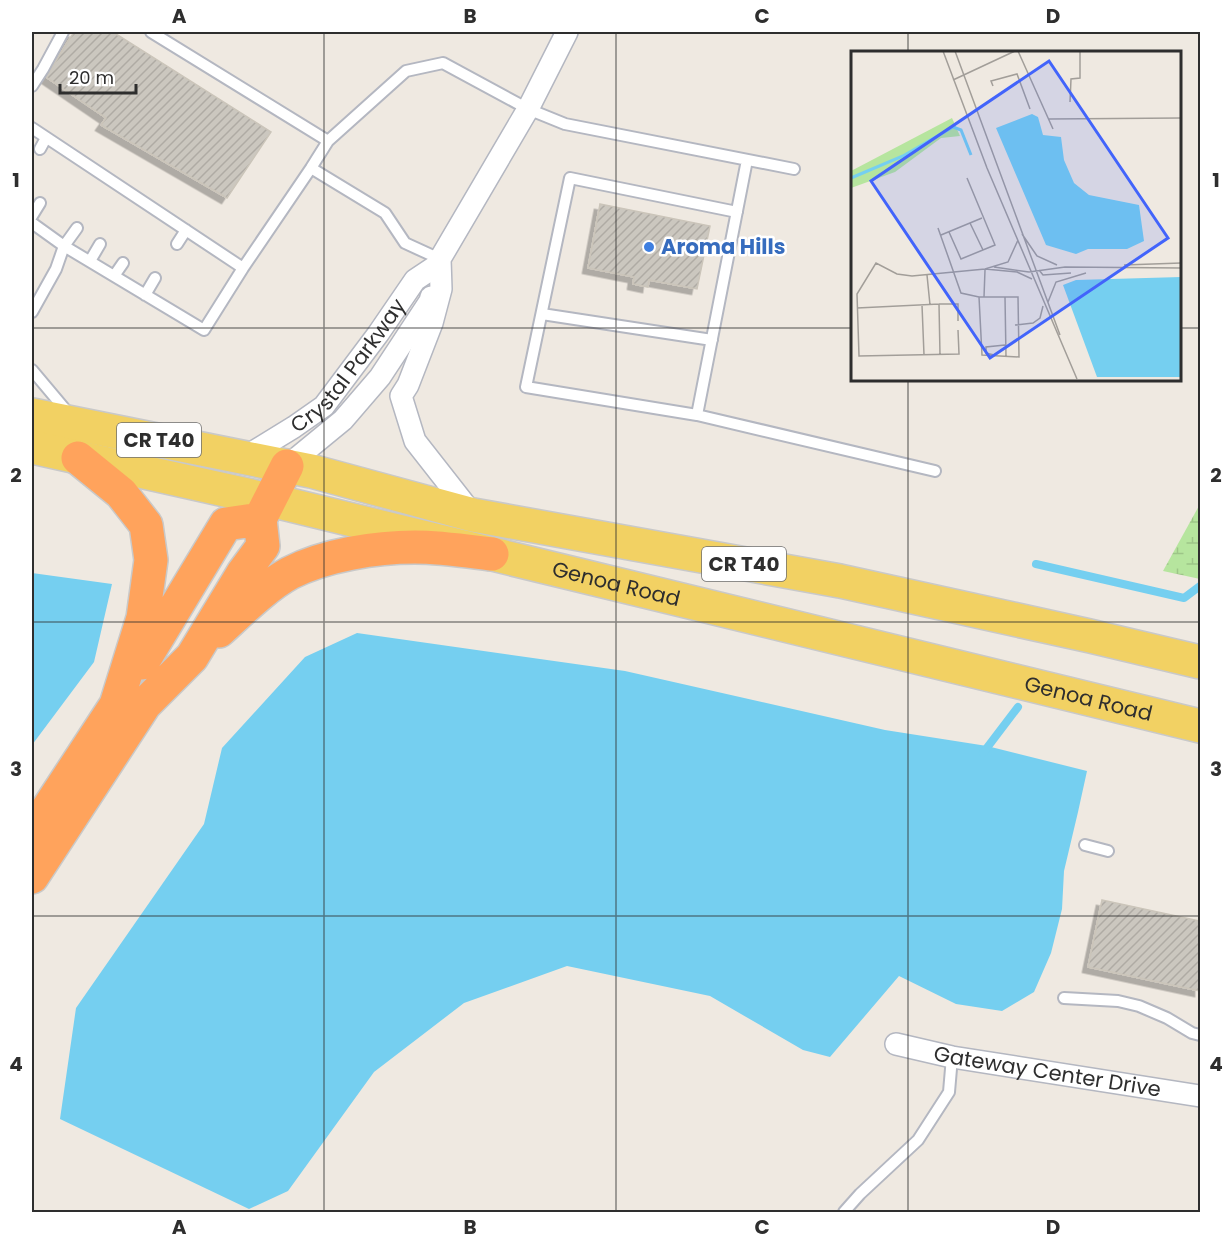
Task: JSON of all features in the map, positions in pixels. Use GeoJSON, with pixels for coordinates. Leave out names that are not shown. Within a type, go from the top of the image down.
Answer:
{"type":"FeatureCollection","features":[{"type":"Feature","properties":{"kind":"highway"},"geometry":{"type":"LineString","coordinates":[[78,458],[121,493],[146,525],[151,560],[143,618],[116,705]]}},
{"type":"Feature","properties":{"kind":"highway"},"geometry":{"type":"LineString","coordinates":[[192,657],[243,573],[263,546],[265,510],[288,466]]}},
{"type":"Feature","properties":{"kind":"highway"},"geometry":{"type":"LineString","coordinates":[[32,833],[116,705],[226,524],[265,510]]}},
{"type":"Feature","properties":{"kind":"highway"},"geometry":{"type":"LineString","coordinates":[[32,877],[145,704],[220,630],[277,582],[291,573],[320,562],[366,551],[414,547],[492,554]]}},
{"type":"Feature","properties":{"kind":"highway"},"geometry":{"type":"LineString","coordinates":[[32,905],[83,799]]}},
{"type":"Feature","properties":{"kind":"main road","name":"Genoa Road"},"geometry":{"type":"LineString","coordinates":[[32,415],[288,466],[473,515],[840,581],[1200,662]]}},
{"type":"Feature","properties":{"kind":"main road","name":"Genoa Road"},"geometry":{"type":"LineString","coordinates":[[32,447],[265,510],[492,554],[1200,726]]}},
{"type":"Feature","properties":{"kind":"street","name":"Crystal Parkway"},"geometry":{"type":"LineString","coordinates":[[244,457],[324,406],[415,280],[440,261],[528,109],[567,32]]}},
{"type":"Feature","properties":{"kind":"street","name":"Crystal Parkway"},"geometry":{"type":"LineString","coordinates":[[440,261],[441,289],[432,323],[408,385],[401,396],[415,441],[473,515]]}},
{"type":"Feature","properties":{"kind":"street"},"geometry":{"type":"LineString","coordinates":[[288,466],[343,420],[380,377],[430,301],[440,261]]}},
{"type":"Feature","properties":{"kind":"street","name":"Gateway Center Drive"},"geometry":{"type":"LineString","coordinates":[[896,1044],[952,1057],[1200,1096]]}},
{"type":"Feature","properties":{"kind":"lane"},"geometry":{"type":"LineString","coordinates":[[32,86],[63,32]]}},
{"type":"Feature","properties":{"kind":"lane"},"geometry":{"type":"LineString","coordinates":[[151,32],[328,141]]}},
{"type":"Feature","properties":{"kind":"lane"},"geometry":{"type":"LineString","coordinates":[[32,223],[64,246],[204,330],[328,141],[406,71],[443,63],[528,109],[565,124],[794,169]]}},
{"type":"Feature","properties":{"kind":"lane"},"geometry":{"type":"LineString","coordinates":[[32,128],[70,160],[106,184],[132,194],[243,268]]}},
{"type":"Feature","properties":{"kind":"lane"},"geometry":{"type":"LineString","coordinates":[[40,148],[46,138]]}},
{"type":"Feature","properties":{"kind":"lane"},"geometry":{"type":"LineString","coordinates":[[697,415],[747,160]]}},
{"type":"Feature","properties":{"kind":"lane"},"geometry":{"type":"LineString","coordinates":[[311,168],[385,213],[405,243],[440,261]]}},
{"type":"Feature","properties":{"kind":"lane"},"geometry":{"type":"LineString","coordinates":[[737,212],[570,178],[526,387],[697,415],[935,471]]}},
{"type":"Feature","properties":{"kind":"lane"},"geometry":{"type":"LineString","coordinates":[[126,204],[132,194]]}},
{"type":"Feature","properties":{"kind":"lane"},"geometry":{"type":"LineString","coordinates":[[32,216],[40,203]]}},
{"type":"Feature","properties":{"kind":"lane"},"geometry":{"type":"LineString","coordinates":[[152,222],[158,212]]}},
{"type":"Feature","properties":{"kind":"lane"},"geometry":{"type":"LineString","coordinates":[[32,312],[56,269],[64,246],[77,228]]}},
{"type":"Feature","properties":{"kind":"lane"},"geometry":{"type":"LineString","coordinates":[[177,244],[186,230]]}},
{"type":"Feature","properties":{"kind":"lane"},"geometry":{"type":"LineString","coordinates":[[90,261],[100,244]]}},
{"type":"Feature","properties":{"kind":"lane"},"geometry":{"type":"LineString","coordinates":[[114,276],[123,263]]}},
{"type":"Feature","properties":{"kind":"lane"},"geometry":{"type":"LineString","coordinates":[[145,295],[155,278]]}},
{"type":"Feature","properties":{"kind":"lane"},"geometry":{"type":"LineString","coordinates":[[542,314],[712,340]]}},
{"type":"Feature","properties":{"kind":"lane"},"geometry":{"type":"LineString","coordinates":[[32,370],[77,424]]}},
{"type":"Feature","properties":{"kind":"lane"},"geometry":{"type":"LineString","coordinates":[[1085,845],[1108,851]]}},
{"type":"Feature","properties":{"kind":"lane"},"geometry":{"type":"LineString","coordinates":[[1064,998],[1118,1001],[1139,1006],[1200,1035]]}},
{"type":"Feature","properties":{"kind":"lane"},"geometry":{"type":"LineString","coordinates":[[844,1212],[918,1140],[949,1092],[952,1057]]}},
{"type":"Feature","properties":{"kind":"green space"},"geometry":{"type":"Polygon","coordinates":[[[1200,504],[1200,579],[1163,571],[1200,504]]]}},
{"type":"Feature","properties":{"kind":"water"},"geometry":{"type":"Polygon","coordinates":[[[32,573],[112,584],[94,662],[32,745],[32,573]]]}},
{"type":"Feature","properties":{"kind":"water"},"geometry":{"type":"Polygon","coordinates":[[[357,633],[625,671],[885,730],[987,746],[1087,771],[1064,871],[1062,909],[1051,953],[1034,992],[1002,1011],[956,1004],[899,976],[830,1057],[803,1050],[710,996],[567,966],[464,1003],[374,1072],[288,1191],[249,1209],[60,1119],[76,1008],[204,824],[222,748],[305,657],[357,633]]]}},
{"type":"Feature","properties":{"kind":"building"},"geometry":{"type":"Polygon","coordinates":[[[74,32],[113,32],[271,132],[227,198],[101,125],[106,118],[46,77],[74,32]]]}},
{"type":"Feature","properties":{"kind":"building","name":"Aroma Hills"},"geometry":{"type":"Polygon","coordinates":[[[600,204],[710,226],[697,289],[649,280],[648,287],[633,284],[634,277],[588,268],[600,204]]]}},
{"type":"Feature","properties":{"kind":"building"},"geometry":{"type":"Polygon","coordinates":[[[1102,900],[1200,921],[1200,991],[1088,967],[1102,900]]]}},
{"type":"Feature","properties":{"kind":"waterway"},"geometry":{"type":"LineString","coordinates":[[1036,564],[1184,598],[1200,586]]}},
{"type":"Feature","properties":{"kind":"waterway"},"geometry":{"type":"LineString","coordinates":[[983,753],[1018,707]]}},
{"type":"Feature","properties":{"kind":"place","name":"Aroma Hills"},"geometry":{"type":"Point","coordinates":[649,247]}}]}
